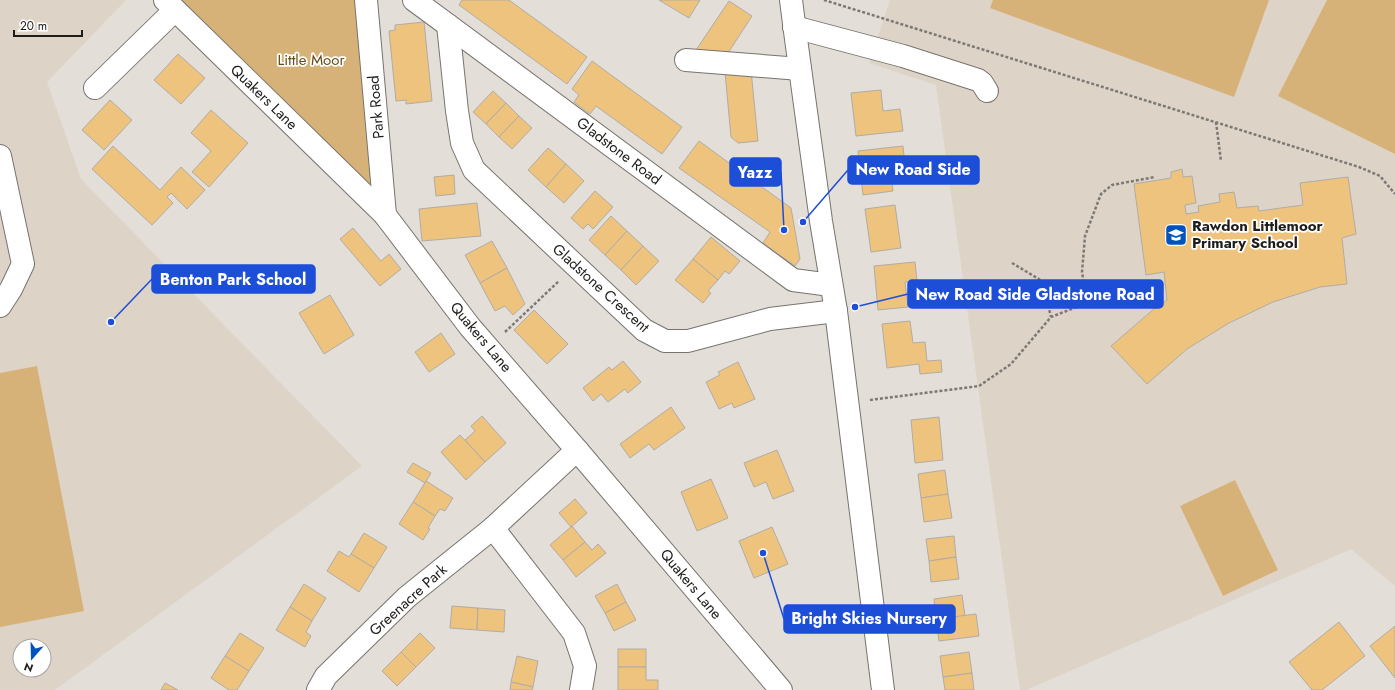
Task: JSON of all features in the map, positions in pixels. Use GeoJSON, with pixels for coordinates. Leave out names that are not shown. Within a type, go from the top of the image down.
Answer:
{"type":"FeatureCollection","features":[{"type":"Feature","properties":{"kind":"street","name":"Park Road"},"geometry":{"type":"LineString","coordinates":[[366,0],[385,215]]}},
{"type":"Feature","properties":{"kind":"street","name":"Gladstone Road"},"geometry":{"type":"LineString","coordinates":[[414,0],[792,280],[831,285]]}},
{"type":"Feature","properties":{"kind":"street"},"geometry":{"type":"LineString","coordinates":[[789,2],[794,26],[821,221],[836,310],[884,690]]}},
{"type":"Feature","properties":{"kind":"street","name":"Quakers Lane"},"geometry":{"type":"LineString","coordinates":[[170,5],[385,215],[470,327],[577,450],[781,690]]}},
{"type":"Feature","properties":{"kind":"street"},"geometry":{"type":"LineString","coordinates":[[95,88],[170,5]]}},
{"type":"Feature","properties":{"kind":"street","name":"Gladstone Crescent"},"geometry":{"type":"LineString","coordinates":[[448,25],[462,143],[474,170],[644,330],[665,341],[688,341],[770,319],[836,310]]}},
{"type":"Feature","properties":{"kind":"street"},"geometry":{"type":"LineString","coordinates":[[794,26],[903,56],[978,80],[987,91]]}},
{"type":"Feature","properties":{"kind":"street"},"geometry":{"type":"LineString","coordinates":[[686,60],[800,69]]}},
{"type":"Feature","properties":{"kind":"street"},"geometry":{"type":"LineString","coordinates":[[0,156],[23,264],[11,289],[0,306]]}},
{"type":"Feature","properties":{"kind":"street","name":"Greenacre Park"},"geometry":{"type":"LineString","coordinates":[[307,690],[322,683],[407,597],[493,528],[577,450]]}},
{"type":"Feature","properties":{"kind":"street"},"geometry":{"type":"LineString","coordinates":[[493,528],[574,633],[585,666],[581,690]]}},
{"type":"Feature","properties":{"kind":"path"},"geometry":{"type":"LineString","coordinates":[[824,0],[1359,167],[1380,176],[1395,194]]}},
{"type":"Feature","properties":{"kind":"path"},"geometry":{"type":"LineString","coordinates":[[1216,122],[1221,162]]}},
{"type":"Feature","properties":{"kind":"path"},"geometry":{"type":"LineString","coordinates":[[848,403],[979,386],[1011,364],[1051,317],[1087,303],[1082,272],[1085,236],[1101,194],[1112,185],[1155,177]]}},
{"type":"Feature","properties":{"kind":"path"},"geometry":{"type":"LineString","coordinates":[[1012,263],[1042,281],[1051,317]]}},
{"type":"Feature","properties":{"kind":"path"},"geometry":{"type":"LineString","coordinates":[[488,347],[576,265]]}},
{"type":"Feature","properties":{"kind":"shaded area"},"geometry":{"type":"Polygon","coordinates":[[[0,0],[126,0],[47,82],[81,179],[362,466],[55,690],[0,690],[0,0]]]}},
{"type":"Feature","properties":{"kind":"shaded area","name":"Rawdon Littlemoor Primary School"},"geometry":{"type":"Polygon","coordinates":[[[890,0],[1395,0],[1395,586],[1351,549],[1026,690],[1020,690],[936,85],[869,63],[890,0]]]}},
{"type":"Feature","properties":{"kind":"green space","name":"Little Moor"},"geometry":{"type":"Polygon","coordinates":[[[165,0],[366,0],[385,215],[165,0]]]}},
{"type":"Feature","properties":{"kind":"green space"},"geometry":{"type":"Polygon","coordinates":[[[993,0],[1269,0],[1234,97],[990,8],[993,0]]]}},
{"type":"Feature","properties":{"kind":"green space"},"geometry":{"type":"Polygon","coordinates":[[[1327,0],[1395,0],[1395,154],[1278,96],[1327,0]]]}},
{"type":"Feature","properties":{"kind":"green space"},"geometry":{"type":"Polygon","coordinates":[[[37,366],[84,611],[0,627],[0,373],[37,366]]]}},
{"type":"Feature","properties":{"kind":"green space"},"geometry":{"type":"Polygon","coordinates":[[[1235,480],[1278,570],[1223,596],[1180,506],[1235,480]]]}},
{"type":"Feature","properties":{"kind":"building"},"geometry":{"type":"Polygon","coordinates":[[[462,0],[509,0],[587,57],[567,84],[459,5],[462,0]]]}},
{"type":"Feature","properties":{"kind":"building"},"geometry":{"type":"Polygon","coordinates":[[[659,0],[700,0],[689,18],[659,0]]]}},
{"type":"Feature","properties":{"kind":"building"},"geometry":{"type":"Polygon","coordinates":[[[729,1],[752,16],[728,53],[694,53],[729,1]]]}},
{"type":"Feature","properties":{"kind":"building"},"geometry":{"type":"Polygon","coordinates":[[[424,22],[432,101],[406,104],[406,100],[396,101],[389,31],[395,30],[395,25],[424,22]]]}},
{"type":"Feature","properties":{"kind":"building"},"geometry":{"type":"Polygon","coordinates":[[[178,54],[205,78],[181,104],[154,80],[178,54]]]}},
{"type":"Feature","properties":{"kind":"building"},"geometry":{"type":"Polygon","coordinates":[[[592,61],[682,127],[662,154],[596,106],[590,114],[574,102],[579,95],[572,89],[592,61]]]}},
{"type":"Feature","properties":{"kind":"building"},"geometry":{"type":"Polygon","coordinates":[[[751,70],[758,141],[738,143],[731,137],[725,72],[751,70]]]}},
{"type":"Feature","properties":{"kind":"building"},"geometry":{"type":"Polygon","coordinates":[[[881,90],[883,111],[900,109],[903,131],[856,136],[851,93],[881,90]]]}},
{"type":"Feature","properties":{"kind":"building"},"geometry":{"type":"Polygon","coordinates":[[[493,91],[506,103],[486,124],[473,112],[493,91]]]}},
{"type":"Feature","properties":{"kind":"building"},"geometry":{"type":"Polygon","coordinates":[[[110,100],[132,120],[104,150],[82,130],[110,100]]]}},
{"type":"Feature","properties":{"kind":"building"},"geometry":{"type":"Polygon","coordinates":[[[506,103],[519,116],[499,137],[486,124],[506,103]]]}},
{"type":"Feature","properties":{"kind":"building"},"geometry":{"type":"Polygon","coordinates":[[[211,110],[248,143],[209,187],[192,172],[211,151],[191,133],[211,110]]]}},
{"type":"Feature","properties":{"kind":"building"},"geometry":{"type":"Polygon","coordinates":[[[519,116],[532,128],[512,149],[499,137],[519,116]]]}},
{"type":"Feature","properties":{"kind":"building"},"geometry":{"type":"Polygon","coordinates":[[[699,141],[791,208],[800,259],[795,266],[763,243],[770,232],[679,168],[699,141]]]}},
{"type":"Feature","properties":{"kind":"building"},"geometry":{"type":"Polygon","coordinates":[[[113,146],[160,190],[181,167],[205,190],[187,209],[171,193],[167,197],[173,203],[152,225],[92,169],[113,146]]]}},
{"type":"Feature","properties":{"kind":"building"},"geometry":{"type":"Polygon","coordinates":[[[903,146],[905,166],[890,168],[893,191],[863,195],[858,151],[903,146]]]}},
{"type":"Feature","properties":{"kind":"building"},"geometry":{"type":"Polygon","coordinates":[[[548,148],[566,164],[546,187],[528,170],[548,148]]]}},
{"type":"Feature","properties":{"kind":"building"},"geometry":{"type":"Polygon","coordinates":[[[566,164],[584,181],[564,203],[546,187],[566,164]]]}},
{"type":"Feature","properties":{"kind":"building","name":"Rawdon Littlemoor Primary School"},"geometry":{"type":"Polygon","coordinates":[[[1182,169],[1183,177],[1192,176],[1196,203],[1185,205],[1186,214],[1199,212],[1198,206],[1220,202],[1219,194],[1234,192],[1237,208],[1258,206],[1259,211],[1303,205],[1300,183],[1348,177],[1356,234],[1342,238],[1347,284],[1320,287],[1273,302],[1229,323],[1187,349],[1147,384],[1111,346],[1155,308],[1167,300],[1164,272],[1146,275],[1134,184],[1171,178],[1171,172],[1182,169]]]}},
{"type":"Feature","properties":{"kind":"building"},"geometry":{"type":"Polygon","coordinates":[[[454,175],[455,194],[436,196],[434,177],[454,175]]]}},
{"type":"Feature","properties":{"kind":"building"},"geometry":{"type":"Polygon","coordinates":[[[595,191],[613,207],[593,229],[588,224],[583,229],[571,218],[595,191]]]}},
{"type":"Feature","properties":{"kind":"building"},"geometry":{"type":"Polygon","coordinates":[[[477,203],[481,236],[422,241],[419,209],[477,203]]]}},
{"type":"Feature","properties":{"kind":"building"},"geometry":{"type":"Polygon","coordinates":[[[895,205],[901,248],[871,252],[865,209],[895,205]]]}},
{"type":"Feature","properties":{"kind":"building"},"geometry":{"type":"Polygon","coordinates":[[[611,216],[627,231],[605,255],[589,240],[611,216]]]}},
{"type":"Feature","properties":{"kind":"building"},"geometry":{"type":"Polygon","coordinates":[[[353,228],[381,261],[389,254],[401,269],[380,286],[340,239],[353,228]]]}},
{"type":"Feature","properties":{"kind":"building"},"geometry":{"type":"Polygon","coordinates":[[[627,231],[643,246],[621,270],[605,255],[627,231]]]}},
{"type":"Feature","properties":{"kind":"building"},"geometry":{"type":"Polygon","coordinates":[[[711,237],[740,261],[729,274],[725,271],[718,280],[693,259],[711,237]]]}},
{"type":"Feature","properties":{"kind":"building"},"geometry":{"type":"Polygon","coordinates":[[[492,241],[507,268],[480,283],[465,255],[492,241]]]}},
{"type":"Feature","properties":{"kind":"building"},"geometry":{"type":"Polygon","coordinates":[[[643,246],[659,261],[636,285],[621,270],[643,246]]]}},
{"type":"Feature","properties":{"kind":"building"},"geometry":{"type":"Polygon","coordinates":[[[693,259],[718,280],[708,291],[711,293],[703,303],[675,280],[693,259]]]}},
{"type":"Feature","properties":{"kind":"building"},"geometry":{"type":"Polygon","coordinates":[[[915,262],[917,281],[905,282],[908,307],[878,310],[874,266],[915,262]]]}},
{"type":"Feature","properties":{"kind":"building"},"geometry":{"type":"Polygon","coordinates":[[[507,268],[525,304],[513,315],[505,306],[495,311],[480,283],[507,268]]]}},
{"type":"Feature","properties":{"kind":"building"},"geometry":{"type":"Polygon","coordinates":[[[330,295],[354,335],[324,354],[299,313],[330,295]]]}},
{"type":"Feature","properties":{"kind":"building"},"geometry":{"type":"Polygon","coordinates":[[[534,310],[568,344],[547,364],[514,330],[534,310]]]}},
{"type":"Feature","properties":{"kind":"building"},"geometry":{"type":"Polygon","coordinates":[[[910,321],[913,343],[925,342],[927,361],[941,360],[942,372],[920,374],[919,364],[887,368],[882,324],[910,321]]]}},
{"type":"Feature","properties":{"kind":"building"},"geometry":{"type":"Polygon","coordinates":[[[441,333],[455,354],[429,372],[415,352],[441,333]]]}},
{"type":"Feature","properties":{"kind":"building"},"geometry":{"type":"Polygon","coordinates":[[[623,361],[641,382],[628,393],[625,389],[608,402],[601,394],[593,401],[583,388],[609,367],[612,370],[623,361]]]}},
{"type":"Feature","properties":{"kind":"building"},"geometry":{"type":"Polygon","coordinates":[[[738,362],[755,399],[734,408],[732,403],[719,409],[706,382],[720,375],[718,372],[738,362]]]}},
{"type":"Feature","properties":{"kind":"building"},"geometry":{"type":"Polygon","coordinates":[[[671,407],[685,428],[654,450],[649,444],[630,458],[620,444],[671,407]]]}},
{"type":"Feature","properties":{"kind":"building"},"geometry":{"type":"Polygon","coordinates":[[[482,416],[506,443],[485,462],[465,440],[475,431],[471,426],[482,416]]]}},
{"type":"Feature","properties":{"kind":"building"},"geometry":{"type":"Polygon","coordinates":[[[939,417],[943,460],[915,463],[911,420],[939,417]]]}},
{"type":"Feature","properties":{"kind":"building"},"geometry":{"type":"Polygon","coordinates":[[[460,435],[485,462],[466,480],[441,452],[460,435]]]}},
{"type":"Feature","properties":{"kind":"building"},"geometry":{"type":"Polygon","coordinates":[[[777,450],[794,491],[773,499],[766,482],[754,487],[744,463],[777,450]]]}},
{"type":"Feature","properties":{"kind":"building"},"geometry":{"type":"Polygon","coordinates":[[[413,463],[431,473],[425,483],[407,472],[413,463]]]}},
{"type":"Feature","properties":{"kind":"building"},"geometry":{"type":"Polygon","coordinates":[[[945,470],[948,494],[921,498],[918,474],[945,470]]]}},
{"type":"Feature","properties":{"kind":"building"},"geometry":{"type":"Polygon","coordinates":[[[711,479],[728,518],[697,531],[681,492],[711,479]]]}},
{"type":"Feature","properties":{"kind":"building"},"geometry":{"type":"Polygon","coordinates":[[[426,481],[453,498],[445,511],[440,509],[435,516],[413,502],[426,481]]]}},
{"type":"Feature","properties":{"kind":"building"},"geometry":{"type":"Polygon","coordinates":[[[948,494],[952,518],[924,522],[921,498],[948,494]]]}},
{"type":"Feature","properties":{"kind":"building"},"geometry":{"type":"Polygon","coordinates":[[[575,499],[587,513],[571,527],[559,513],[575,499]]]}},
{"type":"Feature","properties":{"kind":"building"},"geometry":{"type":"Polygon","coordinates":[[[413,502],[435,516],[428,528],[430,529],[423,540],[399,524],[413,502]]]}},
{"type":"Feature","properties":{"kind":"building"},"geometry":{"type":"Polygon","coordinates":[[[572,526],[585,542],[563,560],[550,545],[572,526]]]}},
{"type":"Feature","properties":{"kind":"building"},"geometry":{"type":"Polygon","coordinates":[[[772,527],[788,564],[754,578],[739,541],[772,527]]]}},
{"type":"Feature","properties":{"kind":"building"},"geometry":{"type":"Polygon","coordinates":[[[364,533],[387,547],[374,568],[351,554],[364,533]]]}},
{"type":"Feature","properties":{"kind":"building"},"geometry":{"type":"Polygon","coordinates":[[[954,536],[956,557],[929,561],[926,539],[954,536]]]}},
{"type":"Feature","properties":{"kind":"building"},"geometry":{"type":"Polygon","coordinates":[[[585,542],[592,550],[598,544],[606,553],[576,577],[563,560],[585,542]]]}},
{"type":"Feature","properties":{"kind":"building"},"geometry":{"type":"Polygon","coordinates":[[[339,551],[349,557],[351,554],[374,568],[359,592],[327,571],[339,551]]]}},
{"type":"Feature","properties":{"kind":"building"},"geometry":{"type":"Polygon","coordinates":[[[956,557],[959,579],[931,582],[929,561],[956,557]]]}},
{"type":"Feature","properties":{"kind":"building"},"geometry":{"type":"Polygon","coordinates":[[[304,584],[326,598],[312,621],[290,607],[304,584]]]}},
{"type":"Feature","properties":{"kind":"building"},"geometry":{"type":"Polygon","coordinates":[[[617,584],[626,602],[605,613],[595,596],[617,584]]]}},
{"type":"Feature","properties":{"kind":"building"},"geometry":{"type":"Polygon","coordinates":[[[962,595],[965,616],[936,619],[934,599],[962,595]]]}},
{"type":"Feature","properties":{"kind":"building"},"geometry":{"type":"Polygon","coordinates":[[[626,602],[636,620],[614,631],[605,613],[626,602]]]}},
{"type":"Feature","properties":{"kind":"building"},"geometry":{"type":"Polygon","coordinates":[[[452,606],[478,608],[477,630],[450,628],[452,606]]]}},
{"type":"Feature","properties":{"kind":"building"},"geometry":{"type":"Polygon","coordinates":[[[290,607],[312,621],[306,632],[311,636],[305,647],[276,630],[290,607]]]}},
{"type":"Feature","properties":{"kind":"building"},"geometry":{"type":"Polygon","coordinates":[[[478,608],[505,610],[504,632],[477,630],[478,608]]]}},
{"type":"Feature","properties":{"kind":"building"},"geometry":{"type":"Polygon","coordinates":[[[976,614],[979,636],[939,641],[936,619],[976,614]]]}},
{"type":"Feature","properties":{"kind":"building"},"geometry":{"type":"Polygon","coordinates":[[[1339,622],[1365,656],[1322,690],[1312,690],[1289,662],[1339,622]]]}},
{"type":"Feature","properties":{"kind":"building"},"geometry":{"type":"Polygon","coordinates":[[[1395,626],[1395,678],[1370,646],[1395,626]]]}},
{"type":"Feature","properties":{"kind":"building"},"geometry":{"type":"Polygon","coordinates":[[[240,633],[264,648],[249,671],[225,656],[240,633]]]}},
{"type":"Feature","properties":{"kind":"building"},"geometry":{"type":"Polygon","coordinates":[[[420,633],[435,648],[416,667],[401,652],[420,633]]]}},
{"type":"Feature","properties":{"kind":"building"},"geometry":{"type":"Polygon","coordinates":[[[618,649],[646,649],[646,667],[618,667],[618,649]]]}},
{"type":"Feature","properties":{"kind":"building"},"geometry":{"type":"Polygon","coordinates":[[[401,652],[416,667],[397,686],[382,671],[401,652]]]}},
{"type":"Feature","properties":{"kind":"building"},"geometry":{"type":"Polygon","coordinates":[[[969,652],[972,673],[943,677],[940,656],[969,652]]]}},
{"type":"Feature","properties":{"kind":"building"},"geometry":{"type":"Polygon","coordinates":[[[225,656],[249,671],[237,690],[229,690],[211,678],[225,656]]]}},
{"type":"Feature","properties":{"kind":"building"},"geometry":{"type":"Polygon","coordinates":[[[517,656],[538,661],[533,687],[511,682],[517,656]]]}},
{"type":"Feature","properties":{"kind":"building"},"geometry":{"type":"Polygon","coordinates":[[[618,667],[646,667],[646,680],[658,680],[658,690],[618,690],[618,667]]]}},
{"type":"Feature","properties":{"kind":"building"},"geometry":{"type":"Polygon","coordinates":[[[972,673],[974,690],[945,690],[943,677],[972,673]]]}},
{"type":"Feature","properties":{"kind":"building"},"geometry":{"type":"Polygon","coordinates":[[[511,682],[533,687],[532,690],[510,690],[511,682]]]}},
{"type":"Feature","properties":{"kind":"building"},"geometry":{"type":"Polygon","coordinates":[[[165,683],[178,690],[161,690],[165,683]]]}},
{"type":"Feature","properties":{"kind":"place","name":"New Road Side"},"geometry":{"type":"Point","coordinates":[803,222]}},
{"type":"Feature","properties":{"kind":"place","name":"Yazz"},"geometry":{"type":"Point","coordinates":[784,230]}},
{"type":"Feature","properties":{"kind":"place","name":"Rawdon Littlemoor Primary School"},"geometry":{"type":"Point","coordinates":[1176,235]}},
{"type":"Feature","properties":{"kind":"place","name":"New Road Side Gladstone Road"},"geometry":{"type":"Point","coordinates":[855,307]}},
{"type":"Feature","properties":{"kind":"place","name":"Benton Park School"},"geometry":{"type":"Point","coordinates":[111,322]}},
{"type":"Feature","properties":{"kind":"place","name":"Bright Skies Nursery"},"geometry":{"type":"Point","coordinates":[763,553]}}]}
